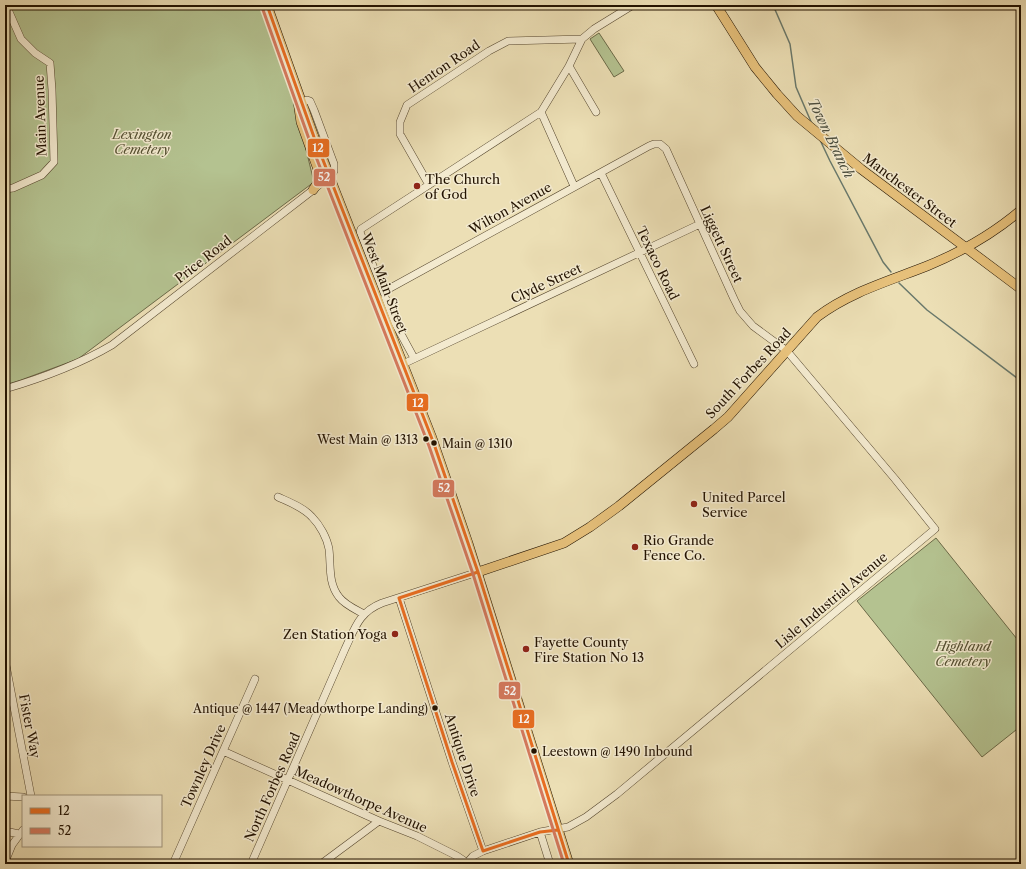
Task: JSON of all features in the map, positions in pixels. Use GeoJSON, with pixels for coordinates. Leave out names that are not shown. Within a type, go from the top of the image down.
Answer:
{"type":"FeatureCollection","features":[{"type":"Feature","properties":{"kind":"main road","name":"West Main Street"},"geometry":{"type":"LineString","coordinates":[[266,5],[314,137],[380,295],[403,364],[434,444],[478,572],[558,830],[570,864]]}},
{"type":"Feature","properties":{"kind":"main road","name":"Manchester Street"},"geometry":{"type":"LineString","coordinates":[[716,5],[755,67],[797,116],[861,169],[1021,289]]}},
{"type":"Feature","properties":{"kind":"main road"},"geometry":{"type":"LineString","coordinates":[[295,86],[301,122],[320,174],[319,181],[313,190]]}},
{"type":"Feature","properties":{"kind":"main road","name":"South Forbes Road"},"geometry":{"type":"LineString","coordinates":[[478,572],[564,543],[590,527],[619,506],[714,429],[736,408],[817,317],[837,303],[864,290],[928,266],[966,248],[997,229],[1021,210]]}},
{"type":"Feature","properties":{"kind":"street","name":"Main Avenue"},"geometry":{"type":"LineString","coordinates":[[5,189],[13,188],[42,175],[54,162],[50,63],[35,53],[22,40],[6,5]]}},
{"type":"Feature","properties":{"kind":"street"},"geometry":{"type":"LineString","coordinates":[[414,358],[380,295],[360,232],[363,227],[542,112],[569,66],[582,39],[594,29],[633,5]]}},
{"type":"Feature","properties":{"kind":"street","name":"Henton Road"},"geometry":{"type":"LineString","coordinates":[[429,185],[400,134],[400,122],[407,105],[493,48],[508,41],[582,39]]}},
{"type":"Feature","properties":{"kind":"street"},"geometry":{"type":"LineString","coordinates":[[569,66],[596,112]]}},
{"type":"Feature","properties":{"kind":"street","name":"Price Road"},"geometry":{"type":"LineString","coordinates":[[5,389],[32,381],[82,362],[112,345],[332,174],[334,171],[334,164],[312,104],[310,101],[306,100],[302,102]]}},
{"type":"Feature","properties":{"kind":"street"},"geometry":{"type":"LineString","coordinates":[[542,112],[574,186]]}},
{"type":"Feature","properties":{"kind":"street","name":"Liggett Street"},"geometry":{"type":"LineString","coordinates":[[650,146],[658,143],[666,149],[734,299],[743,314],[753,326],[787,351]]}},
{"type":"Feature","properties":{"kind":"street","name":"Wilton Avenue"},"geometry":{"type":"LineString","coordinates":[[380,295],[574,186],[650,146]]}},
{"type":"Feature","properties":{"kind":"street","name":"Texaco Road"},"geometry":{"type":"LineString","coordinates":[[601,173],[694,364]]}},
{"type":"Feature","properties":{"kind":"street","name":"Clyde Street"},"geometry":{"type":"LineString","coordinates":[[403,364],[700,224]]}},
{"type":"Feature","properties":{"kind":"street","name":"Lisle Industrial Avenue"},"geometry":{"type":"LineString","coordinates":[[558,830],[580,821],[615,795],[935,529],[787,351]]}},
{"type":"Feature","properties":{"kind":"street"},"geometry":{"type":"LineString","coordinates":[[278,496],[301,507],[318,524],[328,544],[330,577],[333,587],[339,597],[347,605],[364,614]]}},
{"type":"Feature","properties":{"kind":"street","name":"North Forbes Road"},"geometry":{"type":"LineString","coordinates":[[251,864],[345,649],[364,614],[373,606],[478,572]]}},
{"type":"Feature","properties":{"kind":"street","name":"Antique Drive"},"geometry":{"type":"LineString","coordinates":[[399,598],[452,762],[483,851]]}},
{"type":"Feature","properties":{"kind":"street","name":"Fister Way"},"geometry":{"type":"LineString","coordinates":[[5,660],[30,795]]}},
{"type":"Feature","properties":{"kind":"street","name":"Townley Drive"},"geometry":{"type":"LineString","coordinates":[[173,864],[255,679]]}},
{"type":"Feature","properties":{"kind":"street","name":"Meadowthorpe Avenue"},"geometry":{"type":"LineString","coordinates":[[223,751],[379,821],[417,836],[457,856],[463,860],[465,864]]}},
{"type":"Feature","properties":{"kind":"street"},"geometry":{"type":"LineString","coordinates":[[5,796],[22,797]]}},
{"type":"Feature","properties":{"kind":"street"},"geometry":{"type":"LineString","coordinates":[[321,864],[379,821]]}},
{"type":"Feature","properties":{"kind":"street"},"geometry":{"type":"LineString","coordinates":[[465,864],[473,856],[483,851],[540,832],[558,830]]}},
{"type":"Feature","properties":{"kind":"street"},"geometry":{"type":"LineString","coordinates":[[5,831],[21,832]]}},
{"type":"Feature","properties":{"kind":"street"},"geometry":{"type":"LineString","coordinates":[[5,862],[12,845],[21,832]]}},
{"type":"Feature","properties":{"kind":"street"},"geometry":{"type":"LineString","coordinates":[[540,832],[550,864]]}},
{"type":"Feature","properties":{"kind":"green space","name":"Lexington Cemetery"},"geometry":{"type":"Polygon","coordinates":[[[5,5],[261,5],[291,89],[314,182],[78,359],[5,385],[5,5]]]}},
{"type":"Feature","properties":{"kind":"green space"},"geometry":{"type":"Polygon","coordinates":[[[599,33],[624,71],[614,77],[590,39],[599,33]]]}},
{"type":"Feature","properties":{"kind":"green space","name":"Highland Cemetery"},"geometry":{"type":"Polygon","coordinates":[[[936,538],[1021,644],[1021,726],[982,757],[857,601],[936,538]]]}},
{"type":"Feature","properties":{"kind":"waterway","name":"Town Branch"},"geometry":{"type":"LineString","coordinates":[[773,5],[790,44],[796,87],[812,124]]}},
{"type":"Feature","properties":{"kind":"waterway","name":"Town Branch"},"geometry":{"type":"LineString","coordinates":[[820,140],[883,262],[891,272]]}},
{"type":"Feature","properties":{"kind":"waterway","name":"Town Branch"},"geometry":{"type":"LineString","coordinates":[[899,283],[927,310],[1021,381]]}},
{"type":"Feature","properties":{"kind":"transit line","name":"12"},"geometry":{"type":"LineString","coordinates":[[267,5],[314,137],[434,444],[478,572],[569,864]]}},
{"type":"Feature","properties":{"kind":"transit line","name":"52"},"geometry":{"type":"LineString","coordinates":[[262,7],[309,139],[429,446],[473,574],[564,864]]}},
{"type":"Feature","properties":{"kind":"transit line","name":"12"},"geometry":{"type":"LineString","coordinates":[[399,598],[478,572]]}},
{"type":"Feature","properties":{"kind":"transit line","name":"12"},"geometry":{"type":"LineString","coordinates":[[399,598],[452,762],[483,851]]}},
{"type":"Feature","properties":{"kind":"transit line","name":"12"},"geometry":{"type":"LineString","coordinates":[[483,851],[540,832],[558,830]]}},
{"type":"Feature","properties":{"kind":"place","name":"The Church of God"},"geometry":{"type":"Point","coordinates":[417,186]}},
{"type":"Feature","properties":{"kind":"place","name":"West Main @ 1313"},"geometry":{"type":"Point","coordinates":[426,439]}},
{"type":"Feature","properties":{"kind":"place","name":"Main @ 1310"},"geometry":{"type":"Point","coordinates":[434,443]}},
{"type":"Feature","properties":{"kind":"place","name":"United Parcel Service"},"geometry":{"type":"Point","coordinates":[694,504]}},
{"type":"Feature","properties":{"kind":"place","name":"Rio Grande Fence Co."},"geometry":{"type":"Point","coordinates":[635,547]}},
{"type":"Feature","properties":{"kind":"place","name":"Zen Station Yoga"},"geometry":{"type":"Point","coordinates":[395,634]}},
{"type":"Feature","properties":{"kind":"place","name":"Fayette County Fire Station No 13"},"geometry":{"type":"Point","coordinates":[526,649]}},
{"type":"Feature","properties":{"kind":"place","name":"Antique @ 1447 (Meadowthorpe Landing)"},"geometry":{"type":"Point","coordinates":[435,708]}},
{"type":"Feature","properties":{"kind":"place","name":"Leestown @ 1490 Inbound"},"geometry":{"type":"Point","coordinates":[534,751]}}]}
